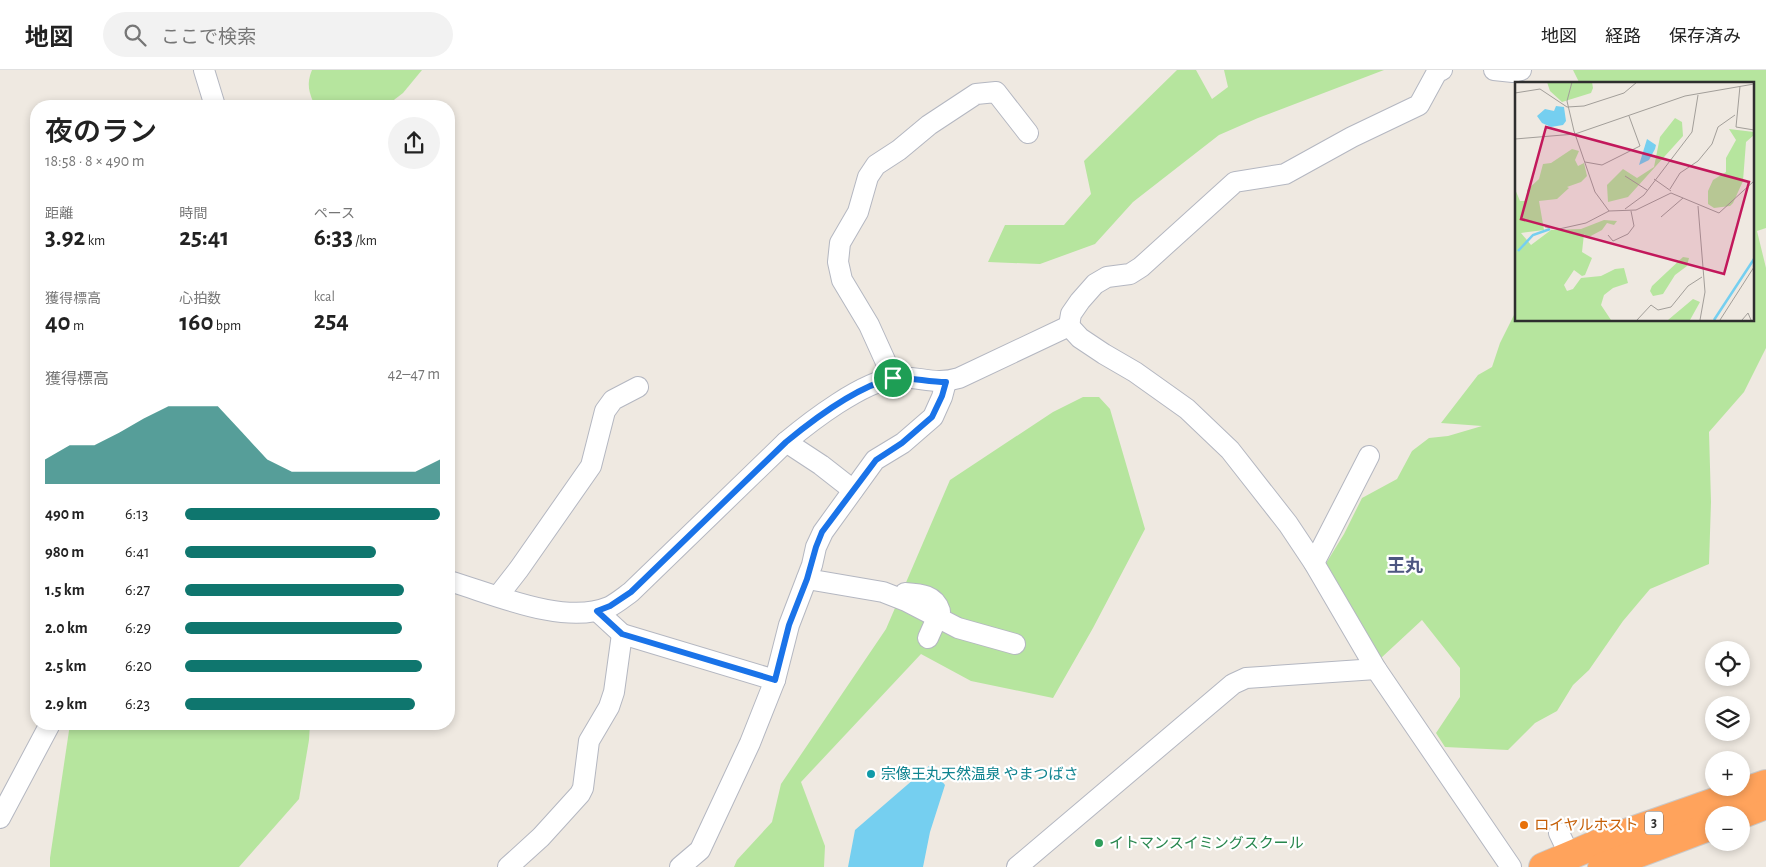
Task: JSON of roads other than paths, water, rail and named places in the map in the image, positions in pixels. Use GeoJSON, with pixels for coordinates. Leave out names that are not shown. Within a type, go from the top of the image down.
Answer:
{"type":"FeatureCollection","features":[{"type":"Feature","properties":{"kind":"highway","name":"3"},"geometry":{"type":"LineString","coordinates":[[1543,867],[1564,845],[1609,839],[1766,784]]}},
{"type":"Feature","properties":{"kind":"highway"},"geometry":{"type":"LineString","coordinates":[[1750,811],[1766,805]]}},
{"type":"Feature","properties":{"kind":"highway","name":"3"},"geometry":{"type":"LineString","coordinates":[[1602,867],[1705,828]]}},
{"type":"Feature","properties":{"kind":"street"},"geometry":{"type":"LineString","coordinates":[[204,70],[213,100]]}},
{"type":"Feature","properties":{"kind":"street"},"geometry":{"type":"LineString","coordinates":[[1069,326],[1071,314],[1095,284],[1107,277],[1130,274],[1139,260],[1235,182],[1285,174],[1352,137],[1419,105],[1437,72],[1442,70]]}},
{"type":"Feature","properties":{"kind":"street"},"geometry":{"type":"LineString","coordinates":[[1494,70],[1513,72],[1521,70]]}},
{"type":"Feature","properties":{"kind":"street"},"geometry":{"type":"LineString","coordinates":[[893,378],[869,325],[842,280],[838,262],[840,242],[858,212],[868,177],[876,165],[899,150],[929,125],[976,94],[996,92],[1028,133]]}},
{"type":"Feature","properties":{"kind":"street"},"geometry":{"type":"LineString","coordinates":[[455,583],[534,607],[573,614],[597,611],[610,606],[631,592],[786,442],[858,391],[893,378],[946,382],[959,378],[1069,326]]}},
{"type":"Feature","properties":{"kind":"street"},"geometry":{"type":"LineString","coordinates":[[1069,326],[1080,338],[1135,372],[1187,409],[1230,450],[1288,524],[1314,564],[1376,670],[1511,867]]}},
{"type":"Feature","properties":{"kind":"street"},"geometry":{"type":"LineString","coordinates":[[680,867],[700,850],[750,744],[775,680],[789,625],[807,579],[822,532],[876,460],[902,443],[932,417],[946,382]]}},
{"type":"Feature","properties":{"kind":"street"},"geometry":{"type":"LineString","coordinates":[[498,596],[591,466],[605,411],[613,400],[638,387]]}},
{"type":"Feature","properties":{"kind":"street"},"geometry":{"type":"LineString","coordinates":[[786,442],[853,490]]}},
{"type":"Feature","properties":{"kind":"street"},"geometry":{"type":"LineString","coordinates":[[1314,564],[1369,456]]}},
{"type":"Feature","properties":{"kind":"street"},"geometry":{"type":"LineString","coordinates":[[807,579],[883,592],[908,593],[933,598],[940,611],[928,638]]}},
{"type":"Feature","properties":{"kind":"street"},"geometry":{"type":"LineString","coordinates":[[597,611],[622,634],[775,680]]}},
{"type":"Feature","properties":{"kind":"street"},"geometry":{"type":"LineString","coordinates":[[937,617],[958,628],[1015,644]]}},
{"type":"Feature","properties":{"kind":"street"},"geometry":{"type":"LineString","coordinates":[[508,867],[541,837],[580,794],[583,788],[589,741],[609,707],[614,692],[622,634]]}},
{"type":"Feature","properties":{"kind":"street"},"geometry":{"type":"LineString","coordinates":[[1016,867],[1225,690],[1240,680],[1376,670]]}},
{"type":"Feature","properties":{"kind":"street"},"geometry":{"type":"LineString","coordinates":[[0,818],[47,730]]}},
{"type":"Feature","properties":{"kind":"water"},"geometry":{"type":"Polygon","coordinates":[[[929,766],[945,785],[930,832],[923,867],[848,867],[855,830],[929,766]]]}},
{"type":"Feature","properties":{"kind":"place","name":"宗像王丸天然温泉 やまつばさ"},"geometry":{"type":"Point","coordinates":[871,774]}},
{"type":"Feature","properties":{"kind":"place","name":"ロイヤルホスト"},"geometry":{"type":"Point","coordinates":[1524,825]}},
{"type":"Feature","properties":{"kind":"place","name":"イトマンスイミングスクール"},"geometry":{"type":"Point","coordinates":[1099,843]}},
{"type":"Feature","properties":{"kind":"district","name":"王丸"},"geometry":{"type":"Point","coordinates":[1405,567]}}]}
